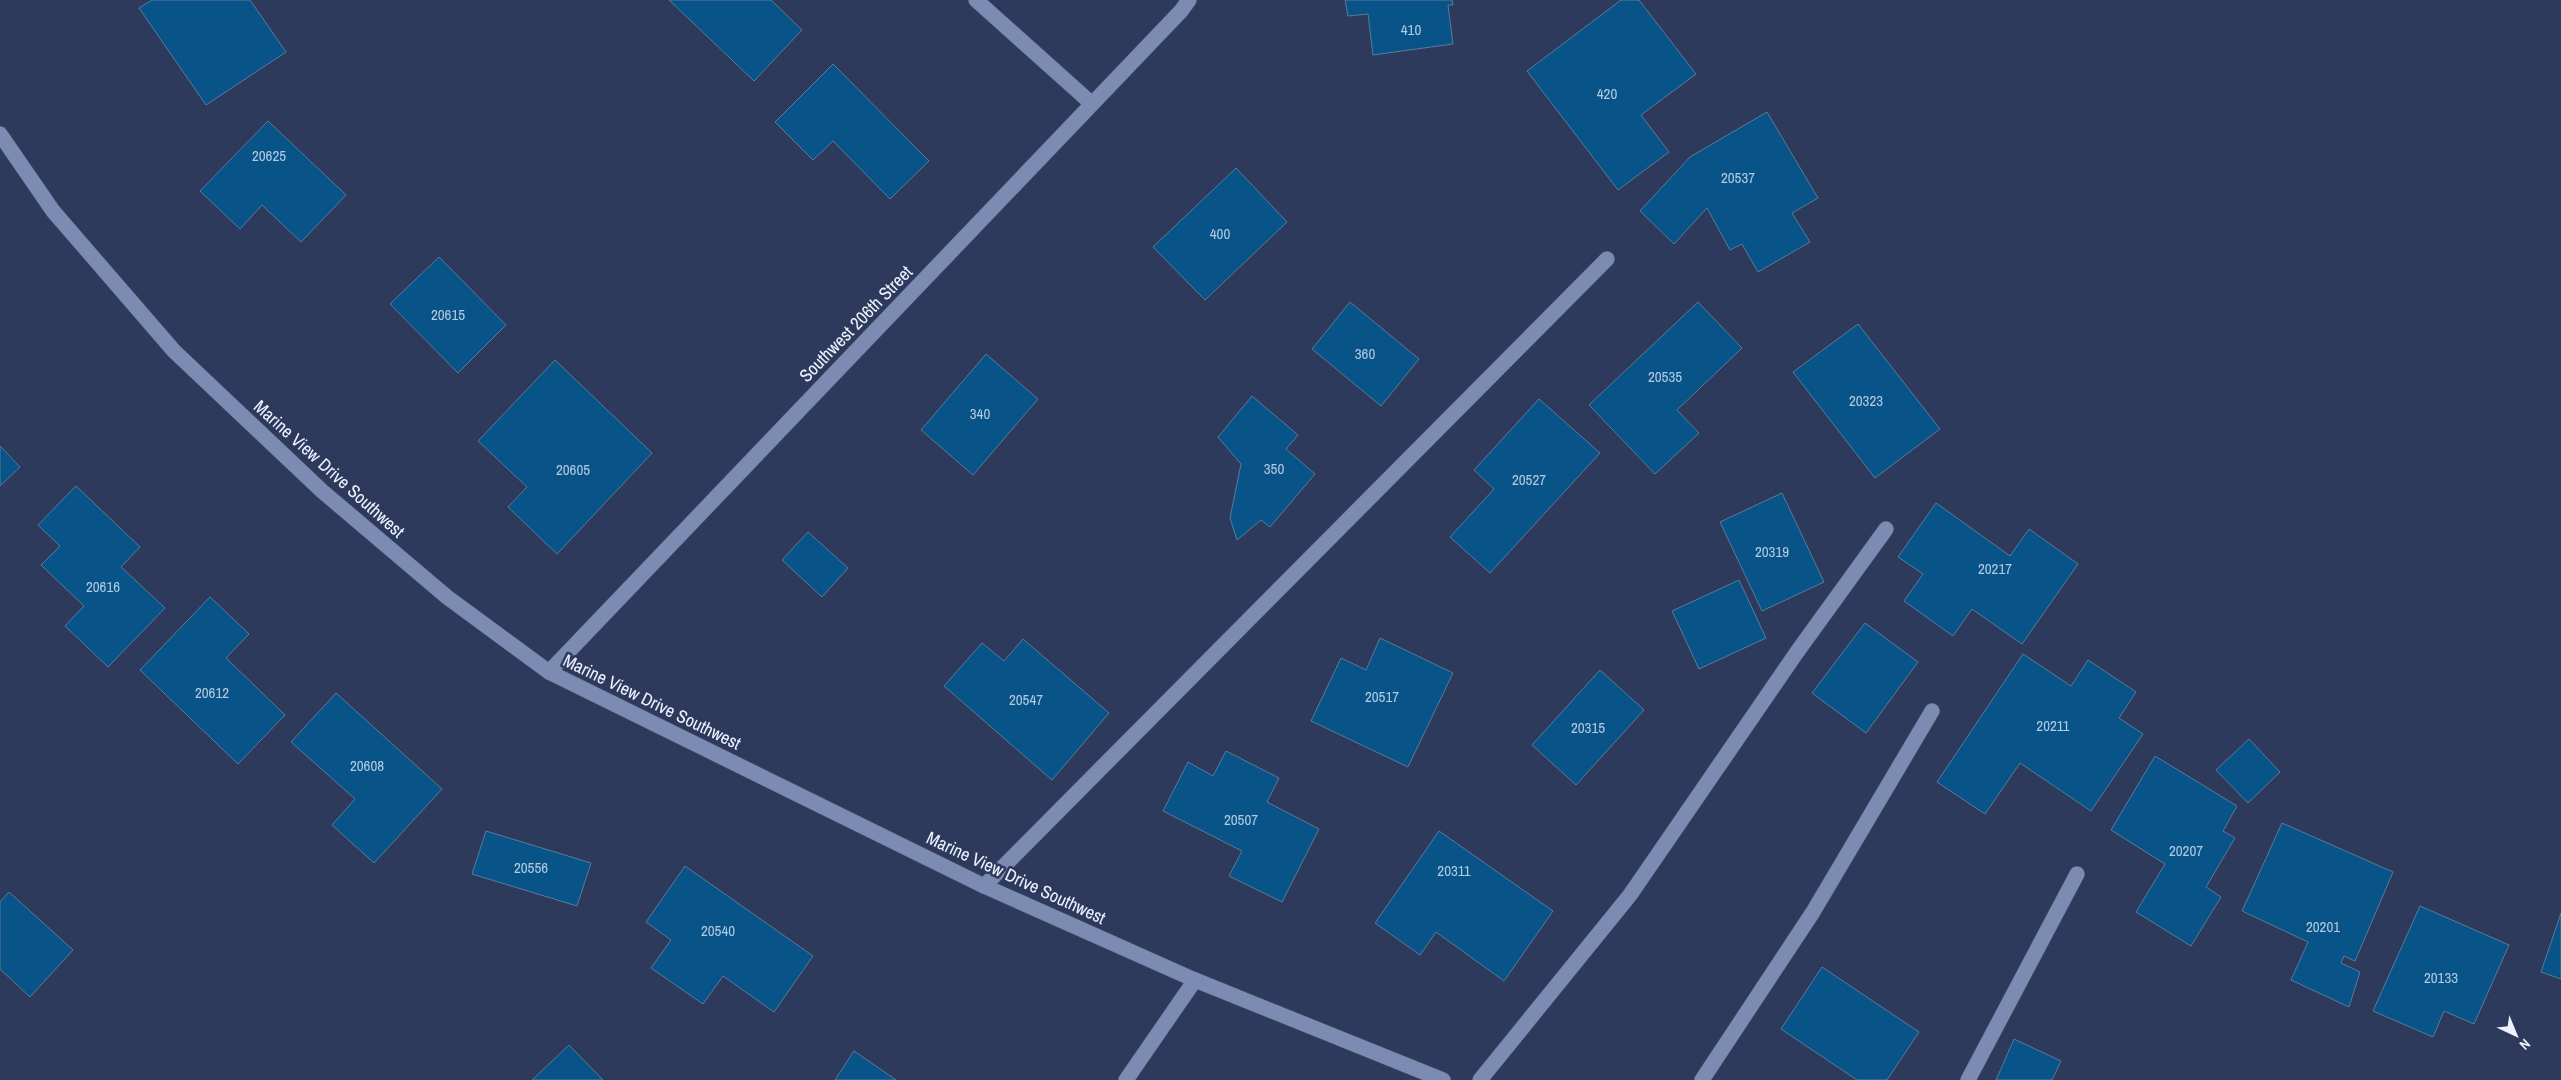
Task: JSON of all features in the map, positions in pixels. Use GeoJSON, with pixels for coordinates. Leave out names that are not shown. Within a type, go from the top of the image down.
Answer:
{"type":"FeatureCollection","features":[{"type":"Feature","properties":{"kind":"street"},"geometry":{"type":"LineString","coordinates":[[976,0],[1091,103]]}},
{"type":"Feature","properties":{"kind":"street","name":"Southwest 206th Street"},"geometry":{"type":"LineString","coordinates":[[549,672],[1189,0]]}},
{"type":"Feature","properties":{"kind":"street","name":"Marine View Drive Southwest"},"geometry":{"type":"LineString","coordinates":[[0,134],[53,211],[174,351],[322,491],[447,597],[549,672],[984,886],[1195,980],[1443,1080]]}},
{"type":"Feature","properties":{"kind":"street"},"geometry":{"type":"LineString","coordinates":[[984,886],[1607,259]]}},
{"type":"Feature","properties":{"kind":"street"},"geometry":{"type":"LineString","coordinates":[[1480,1080],[1630,895],[1797,652],[1886,529]]}},
{"type":"Feature","properties":{"kind":"street"},"geometry":{"type":"LineString","coordinates":[[1702,1080],[1813,912],[1932,711]]}},
{"type":"Feature","properties":{"kind":"street"},"geometry":{"type":"LineString","coordinates":[[1968,1080],[2077,874]]}},
{"type":"Feature","properties":{"kind":"street"},"geometry":{"type":"LineString","coordinates":[[1126,1080],[1195,980]]}},
{"type":"Feature","properties":{"kind":"building"},"geometry":{"type":"Polygon","coordinates":[[[152,0],[250,0],[286,52],[206,105],[139,8],[152,0]]]}},
{"type":"Feature","properties":{"kind":"building"},"geometry":{"type":"Polygon","coordinates":[[[669,0],[771,0],[802,30],[754,81],[669,0]]]}},
{"type":"Feature","properties":{"kind":"building"},"geometry":{"type":"Polygon","coordinates":[[[1345,0],[1452,0],[1453,5],[1448,5],[1453,44],[1373,55],[1368,14],[1348,16],[1345,0]]]}},
{"type":"Feature","properties":{"kind":"building"},"geometry":{"type":"Polygon","coordinates":[[[1621,0],[1639,0],[1696,74],[1641,115],[1669,152],[1618,190],[1527,71],[1621,0]]]}},
{"type":"Feature","properties":{"kind":"building"},"geometry":{"type":"Polygon","coordinates":[[[833,64],[929,161],[890,199],[833,141],[813,160],[775,122],[833,64]]]}},
{"type":"Feature","properties":{"kind":"building"},"geometry":{"type":"Polygon","coordinates":[[[1767,112],[1818,198],[1792,213],[1810,242],[1758,272],[1742,244],[1730,250],[1707,208],[1674,244],[1640,211],[1690,157],[1767,112]]]}},
{"type":"Feature","properties":{"kind":"building"},"geometry":{"type":"Polygon","coordinates":[[[268,121],[346,195],[301,242],[262,205],[240,229],[200,191],[268,121]]]}},
{"type":"Feature","properties":{"kind":"building"},"geometry":{"type":"Polygon","coordinates":[[[1236,168],[1287,222],[1205,300],[1153,247],[1236,168]]]}},
{"type":"Feature","properties":{"kind":"building"},"geometry":{"type":"Polygon","coordinates":[[[439,257],[506,325],[458,373],[390,304],[439,257]]]}},
{"type":"Feature","properties":{"kind":"building"},"geometry":{"type":"Polygon","coordinates":[[[1350,302],[1419,359],[1381,406],[1312,349],[1350,302]]]}},
{"type":"Feature","properties":{"kind":"building"},"geometry":{"type":"Polygon","coordinates":[[[1698,302],[1742,348],[1677,410],[1699,433],[1655,474],[1589,405],[1698,302]]]}},
{"type":"Feature","properties":{"kind":"building"},"geometry":{"type":"Polygon","coordinates":[[[1858,324],[1940,429],[1875,478],[1793,372],[1858,324]]]}},
{"type":"Feature","properties":{"kind":"building"},"geometry":{"type":"Polygon","coordinates":[[[986,354],[1038,399],[973,475],[921,430],[986,354]]]}},
{"type":"Feature","properties":{"kind":"building"},"geometry":{"type":"Polygon","coordinates":[[[555,360],[652,453],[557,554],[508,507],[527,487],[478,441],[555,360]]]}},
{"type":"Feature","properties":{"kind":"building"},"geometry":{"type":"Polygon","coordinates":[[[1252,396],[1298,435],[1286,449],[1315,474],[1270,527],[1261,520],[1237,540],[1230,518],[1241,464],[1218,437],[1252,396]]]}},
{"type":"Feature","properties":{"kind":"building"},"geometry":{"type":"Polygon","coordinates":[[[1539,399],[1600,453],[1490,573],[1450,537],[1494,489],[1474,470],[1539,399]]]}},
{"type":"Feature","properties":{"kind":"building"},"geometry":{"type":"Polygon","coordinates":[[[0,446],[20,467],[0,486],[0,446]]]}},
{"type":"Feature","properties":{"kind":"building"},"geometry":{"type":"Polygon","coordinates":[[[76,486],[140,547],[121,567],[165,608],[108,667],[65,626],[84,606],[41,565],[60,546],[38,525],[76,486]]]}},
{"type":"Feature","properties":{"kind":"building"},"geometry":{"type":"Polygon","coordinates":[[[1782,493],[1824,582],[1762,611],[1720,522],[1782,493]]]}},
{"type":"Feature","properties":{"kind":"building"},"geometry":{"type":"Polygon","coordinates":[[[1936,503],[2010,556],[2029,529],[2078,564],[2022,644],[1972,609],[1953,636],[1904,601],[1923,574],[1898,557],[1936,503]]]}},
{"type":"Feature","properties":{"kind":"building"},"geometry":{"type":"Polygon","coordinates":[[[808,532],[848,568],[822,597],[782,560],[808,532]]]}},
{"type":"Feature","properties":{"kind":"building"},"geometry":{"type":"Polygon","coordinates":[[[1739,580],[1766,638],[1699,669],[1672,611],[1739,580]]]}},
{"type":"Feature","properties":{"kind":"building"},"geometry":{"type":"Polygon","coordinates":[[[210,597],[249,634],[226,658],[285,715],[238,764],[140,670],[210,597]]]}},
{"type":"Feature","properties":{"kind":"building"},"geometry":{"type":"Polygon","coordinates":[[[1865,623],[1918,662],[1866,733],[1812,693],[1865,623]]]}},
{"type":"Feature","properties":{"kind":"building"},"geometry":{"type":"Polygon","coordinates":[[[1380,638],[1453,673],[1408,767],[1311,721],[1341,658],[1366,670],[1380,638]]]}},
{"type":"Feature","properties":{"kind":"building"},"geometry":{"type":"Polygon","coordinates":[[[1023,639],[1109,713],[1052,780],[944,686],[982,643],[1004,661],[1023,639]]]}},
{"type":"Feature","properties":{"kind":"building"},"geometry":{"type":"Polygon","coordinates":[[[2023,654],[2071,686],[2088,660],[2136,692],[2119,718],[2143,734],[2091,811],[2020,763],[1985,814],[1937,782],[2023,654]]]}},
{"type":"Feature","properties":{"kind":"building"},"geometry":{"type":"Polygon","coordinates":[[[1600,670],[1644,710],[1576,785],[1532,745],[1600,670]]]}},
{"type":"Feature","properties":{"kind":"building"},"geometry":{"type":"Polygon","coordinates":[[[336,693],[442,789],[374,863],[332,825],[355,799],[291,742],[336,693]]]}},
{"type":"Feature","properties":{"kind":"building"},"geometry":{"type":"Polygon","coordinates":[[[2249,739],[2280,772],[2248,803],[2216,770],[2249,739]]]}},
{"type":"Feature","properties":{"kind":"building"},"geometry":{"type":"Polygon","coordinates":[[[1226,751],[1279,778],[1267,802],[1319,829],[1282,902],[1229,876],[1242,851],[1163,811],[1188,762],[1213,776],[1226,751]]]}},
{"type":"Feature","properties":{"kind":"building"},"geometry":{"type":"Polygon","coordinates":[[[2155,756],[2237,806],[2223,831],[2235,838],[2206,887],[2221,897],[2191,946],[2136,912],[2165,864],[2111,830],[2155,756]]]}},
{"type":"Feature","properties":{"kind":"building"},"geometry":{"type":"Polygon","coordinates":[[[2282,823],[2393,872],[2355,961],[2344,956],[2341,963],[2360,972],[2349,1007],[2291,980],[2308,942],[2242,911],[2282,823]]]}},
{"type":"Feature","properties":{"kind":"building"},"geometry":{"type":"Polygon","coordinates":[[[486,831],[591,863],[577,906],[472,874],[486,831]]]}},
{"type":"Feature","properties":{"kind":"building"},"geometry":{"type":"Polygon","coordinates":[[[1439,831],[1553,911],[1504,981],[1436,932],[1420,955],[1375,923],[1439,831]]]}},
{"type":"Feature","properties":{"kind":"building"},"geometry":{"type":"Polygon","coordinates":[[[685,866],[813,956],[774,1012],[723,976],[703,1004],[651,968],[671,940],[646,922],[685,866]]]}},
{"type":"Feature","properties":{"kind":"building"},"geometry":{"type":"Polygon","coordinates":[[[9,892],[73,950],[30,997],[0,969],[0,902],[9,892]]]}},
{"type":"Feature","properties":{"kind":"building"},"geometry":{"type":"Polygon","coordinates":[[[2420,906],[2509,945],[2474,1024],[2444,1011],[2433,1037],[2373,1011],[2420,906]]]}},
{"type":"Feature","properties":{"kind":"building"},"geometry":{"type":"Polygon","coordinates":[[[2561,913],[2561,979],[2541,972],[2561,913]]]}},
{"type":"Feature","properties":{"kind":"building"},"geometry":{"type":"Polygon","coordinates":[[[1822,967],[1919,1032],[1887,1080],[1857,1080],[1781,1029],[1822,967]]]}},
{"type":"Feature","properties":{"kind":"building"},"geometry":{"type":"Polygon","coordinates":[[[2014,1039],[2061,1061],[2052,1080],[1996,1080],[2014,1039]]]}},
{"type":"Feature","properties":{"kind":"building"},"geometry":{"type":"Polygon","coordinates":[[[569,1045],[603,1080],[532,1080],[569,1045]]]}},
{"type":"Feature","properties":{"kind":"building"},"geometry":{"type":"Polygon","coordinates":[[[854,1051],[896,1080],[835,1080],[854,1051]]]}}]}
